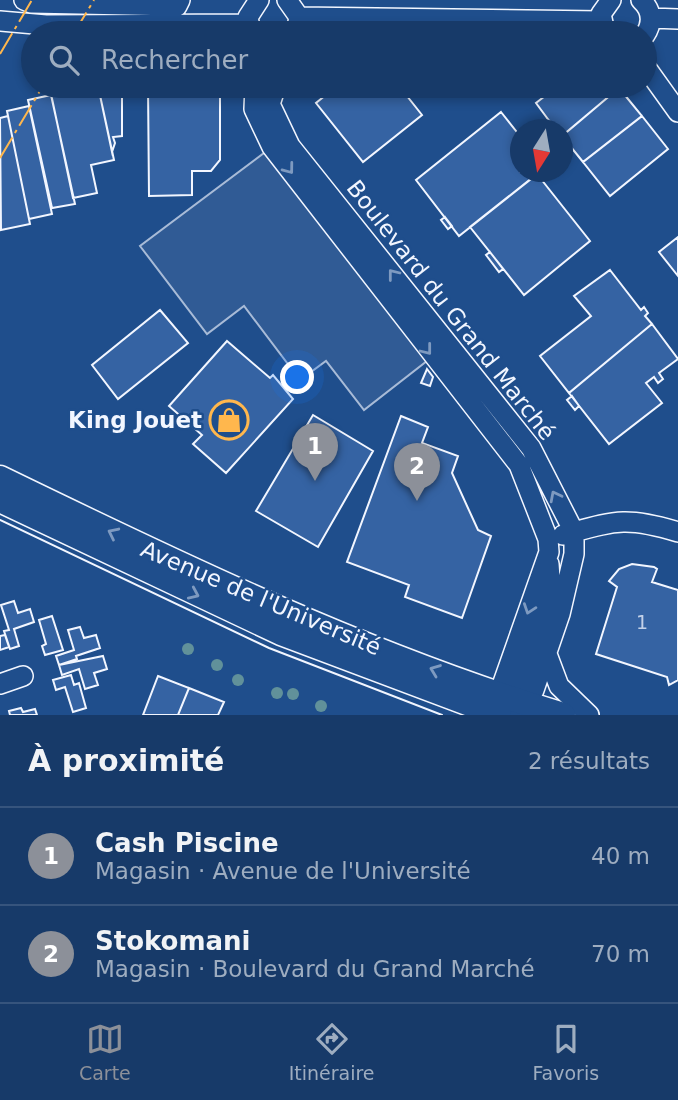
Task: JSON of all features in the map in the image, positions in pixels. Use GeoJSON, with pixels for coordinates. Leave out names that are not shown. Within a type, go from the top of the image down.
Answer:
{"type":"FeatureCollection","features":[{"type":"Feature","properties":{"kind":"main road","name":"Avenue de l'Université"},"geometry":{"type":"LineString","coordinates":[[0,478],[147,550],[307,621],[520,709]]}},
{"type":"Feature","properties":{"kind":"main road","name":"Avenue de l'Université"},"geometry":{"type":"LineString","coordinates":[[0,500],[281,633],[520,709]]}},
{"type":"Feature","properties":{"kind":"street"},"geometry":{"type":"LineString","coordinates":[[24,0],[31,3],[177,6],[180,0]]}},
{"type":"Feature","properties":{"kind":"street"},"geometry":{"type":"LineString","coordinates":[[249,21],[250,10],[259,0]]}},
{"type":"Feature","properties":{"kind":"street"},"geometry":{"type":"LineString","coordinates":[[287,0],[295,21]]}},
{"type":"Feature","properties":{"kind":"street"},"geometry":{"type":"LineString","coordinates":[[603,21],[604,7],[611,0]]}},
{"type":"Feature","properties":{"kind":"street"},"geometry":{"type":"LineString","coordinates":[[640,0],[649,10],[648,21]]}},
{"type":"Feature","properties":{"kind":"street"},"geometry":{"type":"LineString","coordinates":[[657,25],[678,19]]}},
{"type":"Feature","properties":{"kind":"street"},"geometry":{"type":"LineString","coordinates":[[0,21],[21,23]]}},
{"type":"Feature","properties":{"kind":"street"},"geometry":{"type":"LineString","coordinates":[[657,83],[678,112]]}},
{"type":"Feature","properties":{"kind":"street","name":"Boulevard du Grand Marché"},"geometry":{"type":"LineString","coordinates":[[254,98],[254,109],[272,147],[519,465],[549,546],[551,592],[520,709]]}},
{"type":"Feature","properties":{"kind":"street","name":"Boulevard du Grand Marché"},"geometry":{"type":"LineString","coordinates":[[272,98],[270,104],[290,146],[531,448],[574,532]]}},
{"type":"Feature","properties":{"kind":"street"},"geometry":{"type":"LineString","coordinates":[[549,546],[574,532],[624,520],[641,521],[678,532]]}},
{"type":"Feature","properties":{"kind":"street"},"geometry":{"type":"LineString","coordinates":[[520,709],[547,654],[570,577],[574,532]]}},
{"type":"Feature","properties":{"kind":"street"},"geometry":{"type":"LineString","coordinates":[[547,654],[559,686],[589,715]]}},
{"type":"Feature","properties":{"kind":"street"},"geometry":{"type":"LineString","coordinates":[[0,684],[23,676]]}},
{"type":"Feature","properties":{"kind":"shaded area"},"geometry":{"type":"Polygon","coordinates":[[[272,147],[432,357],[364,410],[326,361],[300,380],[244,306],[207,334],[140,246],[272,147]]]}},
{"type":"Feature","properties":{"kind":"building"},"geometry":{"type":"Polygon","coordinates":[[[52,98],[101,98],[114,160],[91,165],[97,193],[73,198],[52,98]]]}},
{"type":"Feature","properties":{"kind":"building"},"geometry":{"type":"Polygon","coordinates":[[[52,98],[75,204],[52,208],[28,100],[52,98]]]}},
{"type":"Feature","properties":{"kind":"building"},"geometry":{"type":"Polygon","coordinates":[[[101,98],[122,98],[122,136],[113,137],[115,143],[112,152],[101,98]]]}},
{"type":"Feature","properties":{"kind":"building"},"geometry":{"type":"Polygon","coordinates":[[[148,98],[220,98],[220,160],[211,171],[192,171],[192,195],[149,196],[148,98]]]}},
{"type":"Feature","properties":{"kind":"building"},"geometry":{"type":"Polygon","coordinates":[[[322,98],[409,98],[422,115],[363,162],[316,103],[322,98]]]}},
{"type":"Feature","properties":{"kind":"building"},"geometry":{"type":"Polygon","coordinates":[[[542,98],[607,98],[573,127],[573,119],[548,119],[536,103],[542,98]]]}},
{"type":"Feature","properties":{"kind":"building"},"geometry":{"type":"Polygon","coordinates":[[[607,98],[627,98],[642,116],[583,162],[573,150],[573,127],[607,98]]]}},
{"type":"Feature","properties":{"kind":"building"},"geometry":{"type":"Polygon","coordinates":[[[29,106],[52,214],[29,219],[7,111],[29,106]]]}},
{"type":"Feature","properties":{"kind":"building"},"geometry":{"type":"Polygon","coordinates":[[[501,112],[510,123],[510,182],[527,182],[459,236],[416,180],[501,112]]]}},
{"type":"Feature","properties":{"kind":"building"},"geometry":{"type":"Polygon","coordinates":[[[8,116],[30,224],[1,230],[0,118],[8,116]]]}},
{"type":"Feature","properties":{"kind":"building"},"geometry":{"type":"Polygon","coordinates":[[[642,116],[668,149],[610,196],[583,162],[642,116]]]}},
{"type":"Feature","properties":{"kind":"building"},"geometry":{"type":"Polygon","coordinates":[[[527,182],[543,182],[590,241],[524,295],[470,227],[527,182]]]}},
{"type":"Feature","properties":{"kind":"building"},"geometry":{"type":"Polygon","coordinates":[[[445,217],[452,226],[448,229],[441,220],[445,217]]]}},
{"type":"Feature","properties":{"kind":"building"},"geometry":{"type":"Polygon","coordinates":[[[678,237],[678,276],[659,252],[678,237]]]}},
{"type":"Feature","properties":{"kind":"building"},"geometry":{"type":"Polygon","coordinates":[[[490,252],[503,269],[499,272],[486,255],[490,252]]]}},
{"type":"Feature","properties":{"kind":"building"},"geometry":{"type":"Polygon","coordinates":[[[610,270],[641,310],[644,307],[648,313],[645,316],[652,324],[569,393],[540,356],[591,316],[574,296],[610,270]]]}},
{"type":"Feature","properties":{"kind":"building"},"geometry":{"type":"Polygon","coordinates":[[[160,310],[188,343],[118,399],[92,365],[160,310]]]}},
{"type":"Feature","properties":{"kind":"building"},"geometry":{"type":"Polygon","coordinates":[[[652,324],[678,359],[659,373],[663,379],[658,383],[654,377],[646,383],[662,403],[609,444],[569,393],[652,324]]]}},
{"type":"Feature","properties":{"kind":"building","name":"King Jouet"},"geometry":{"type":"Polygon","coordinates":[[[227,341],[270,378],[273,375],[293,399],[226,473],[193,444],[202,435],[169,406],[227,341]]]}},
{"type":"Feature","properties":{"kind":"building"},"geometry":{"type":"Polygon","coordinates":[[[427,369],[433,377],[430,386],[421,383],[427,369]]]}},
{"type":"Feature","properties":{"kind":"building"},"geometry":{"type":"Polygon","coordinates":[[[572,396],[579,406],[575,410],[567,400],[572,396]]]}},
{"type":"Feature","properties":{"kind":"building"},"geometry":{"type":"Polygon","coordinates":[[[313,415],[373,451],[318,547],[256,511],[313,415]]]}},
{"type":"Feature","properties":{"kind":"building"},"geometry":{"type":"Polygon","coordinates":[[[401,416],[428,427],[422,443],[458,456],[452,473],[478,530],[491,536],[462,618],[405,597],[409,585],[347,562],[401,416]]]}},
{"type":"Feature","properties":{"kind":"building"},"geometry":{"type":"Polygon","coordinates":[[[632,564],[654,567],[657,569],[652,582],[678,590],[678,680],[669,685],[667,677],[596,654],[617,587],[609,581],[619,569],[632,564]]]}},
{"type":"Feature","properties":{"kind":"building"},"geometry":{"type":"Polygon","coordinates":[[[14,601],[18,613],[30,609],[34,622],[14,629],[19,646],[10,649],[4,631],[9,630],[1,605],[14,601]]]}},
{"type":"Feature","properties":{"kind":"building"},"geometry":{"type":"Polygon","coordinates":[[[52,616],[63,650],[45,655],[42,646],[46,644],[39,620],[52,616]]]}},
{"type":"Feature","properties":{"kind":"building"},"geometry":{"type":"Polygon","coordinates":[[[80,627],[84,638],[96,635],[100,648],[59,665],[56,656],[74,650],[68,630],[80,627]]]}},
{"type":"Feature","properties":{"kind":"building"},"geometry":{"type":"Polygon","coordinates":[[[5,635],[9,647],[0,650],[0,636],[5,635]]]}},
{"type":"Feature","properties":{"kind":"building"},"geometry":{"type":"Polygon","coordinates":[[[103,656],[107,669],[94,673],[98,685],[85,689],[79,669],[62,675],[59,665],[103,656]]]}},
{"type":"Feature","properties":{"kind":"building"},"geometry":{"type":"Polygon","coordinates":[[[71,675],[74,685],[79,683],[86,708],[73,712],[65,687],[56,690],[53,680],[71,675]]]}},
{"type":"Feature","properties":{"kind":"building"},"geometry":{"type":"Polygon","coordinates":[[[158,676],[189,688],[178,715],[143,715],[158,676]]]}},
{"type":"Feature","properties":{"kind":"building"},"geometry":{"type":"Polygon","coordinates":[[[189,688],[224,702],[218,715],[178,715],[189,688]]]}},
{"type":"Feature","properties":{"kind":"building"},"geometry":{"type":"Polygon","coordinates":[[[21,708],[23,712],[35,709],[37,715],[10,715],[9,711],[21,708]]]}},
{"type":"Feature","properties":{"kind":"tram line"},"geometry":{"type":"LineString","coordinates":[[0,520],[269,648],[442,715]]}},
{"type":"Feature","properties":{"kind":"power"},"geometry":{"type":"LineString","coordinates":[[0,54],[32,0]]}},
{"type":"Feature","properties":{"kind":"power"},"geometry":{"type":"LineString","coordinates":[[81,21],[94,0]]}},
{"type":"Feature","properties":{"kind":"power"},"geometry":{"type":"LineString","coordinates":[[0,158],[36,98]]}},
{"type":"Feature","properties":{"kind":"place","name":"King Jouet"},"geometry":{"type":"Point","coordinates":[229,420]}},
{"type":"Feature","properties":{"kind":"place","name":"Cash Piscine"},"geometry":{"type":"Point","coordinates":[315,481]}},
{"type":"Feature","properties":{"kind":"place","name":"Stokomani"},"geometry":{"type":"Point","coordinates":[417,501]}}]}
